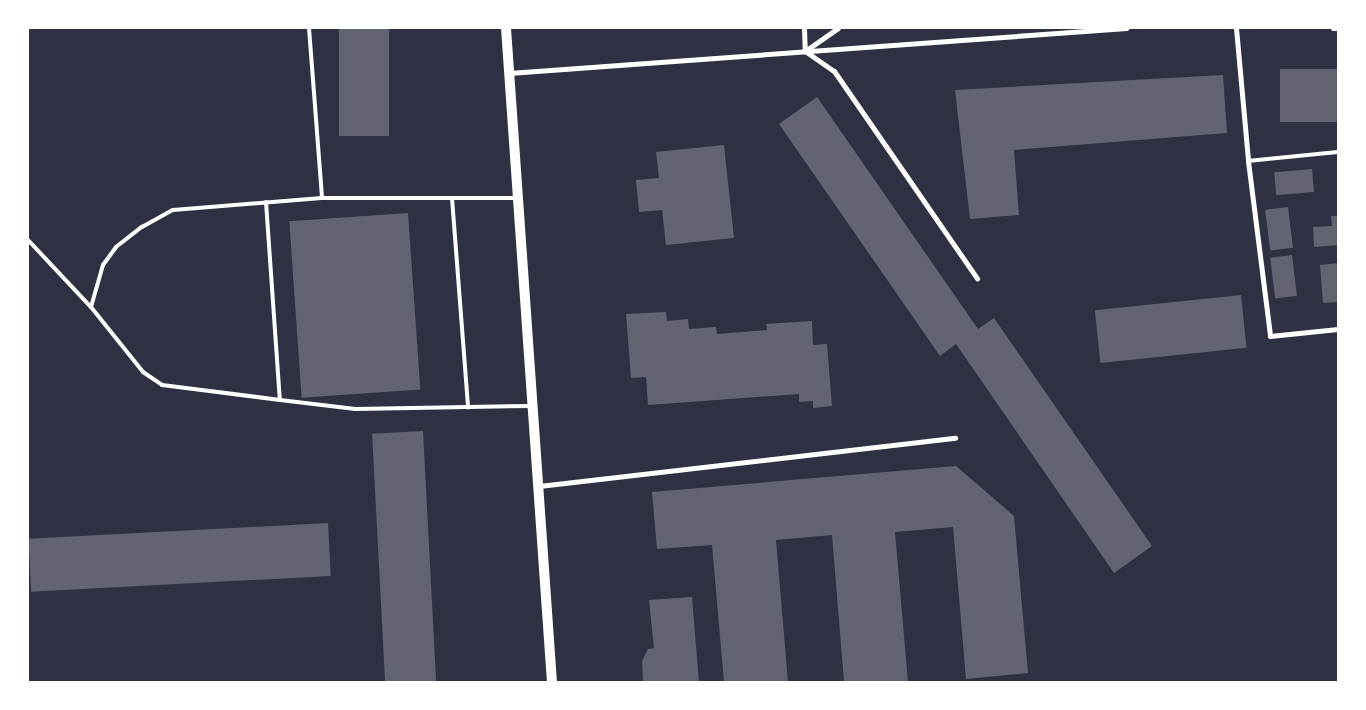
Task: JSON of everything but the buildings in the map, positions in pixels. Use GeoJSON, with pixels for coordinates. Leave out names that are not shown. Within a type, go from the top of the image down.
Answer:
{"type":"FeatureCollection","features":[{"type":"Feature","properties":{"kind":"main road"},"geometry":{"type":"LineString","coordinates":[[506,28],[552,682]]}},
{"type":"Feature","properties":{"kind":"street"},"geometry":{"type":"LineString","coordinates":[[804,28],[805,51]]}},
{"type":"Feature","properties":{"kind":"street"},"geometry":{"type":"LineString","coordinates":[[805,51],[838,28]]}},
{"type":"Feature","properties":{"kind":"street"},"geometry":{"type":"LineString","coordinates":[[510,73],[1126,28]]}},
{"type":"Feature","properties":{"kind":"street"},"geometry":{"type":"LineString","coordinates":[[1236,28],[1248,161],[1270,336],[1338,329]]}},
{"type":"Feature","properties":{"kind":"street"},"geometry":{"type":"LineString","coordinates":[[1333,28],[1338,28]]}},
{"type":"Feature","properties":{"kind":"street"},"geometry":{"type":"LineString","coordinates":[[805,51],[834,71],[977,278]]}},
{"type":"Feature","properties":{"kind":"street"},"geometry":{"type":"LineString","coordinates":[[539,486],[955,438]]}},
{"type":"Feature","properties":{"kind":"lane"},"geometry":{"type":"LineString","coordinates":[[309,28],[322,198]]}},
{"type":"Feature","properties":{"kind":"lane"},"geometry":{"type":"LineString","coordinates":[[1248,161],[1338,152]]}},
{"type":"Feature","properties":{"kind":"lane"},"geometry":{"type":"LineString","coordinates":[[91,307],[103,266],[116,247],[142,227],[173,210],[322,198],[518,198]]}},
{"type":"Feature","properties":{"kind":"lane"},"geometry":{"type":"LineString","coordinates":[[452,198],[468,407]]}},
{"type":"Feature","properties":{"kind":"lane"},"geometry":{"type":"LineString","coordinates":[[266,202],[280,400]]}},
{"type":"Feature","properties":{"kind":"lane"},"geometry":{"type":"LineString","coordinates":[[28,240],[91,307],[143,372],[162,386],[355,409],[533,406]]}}]}
